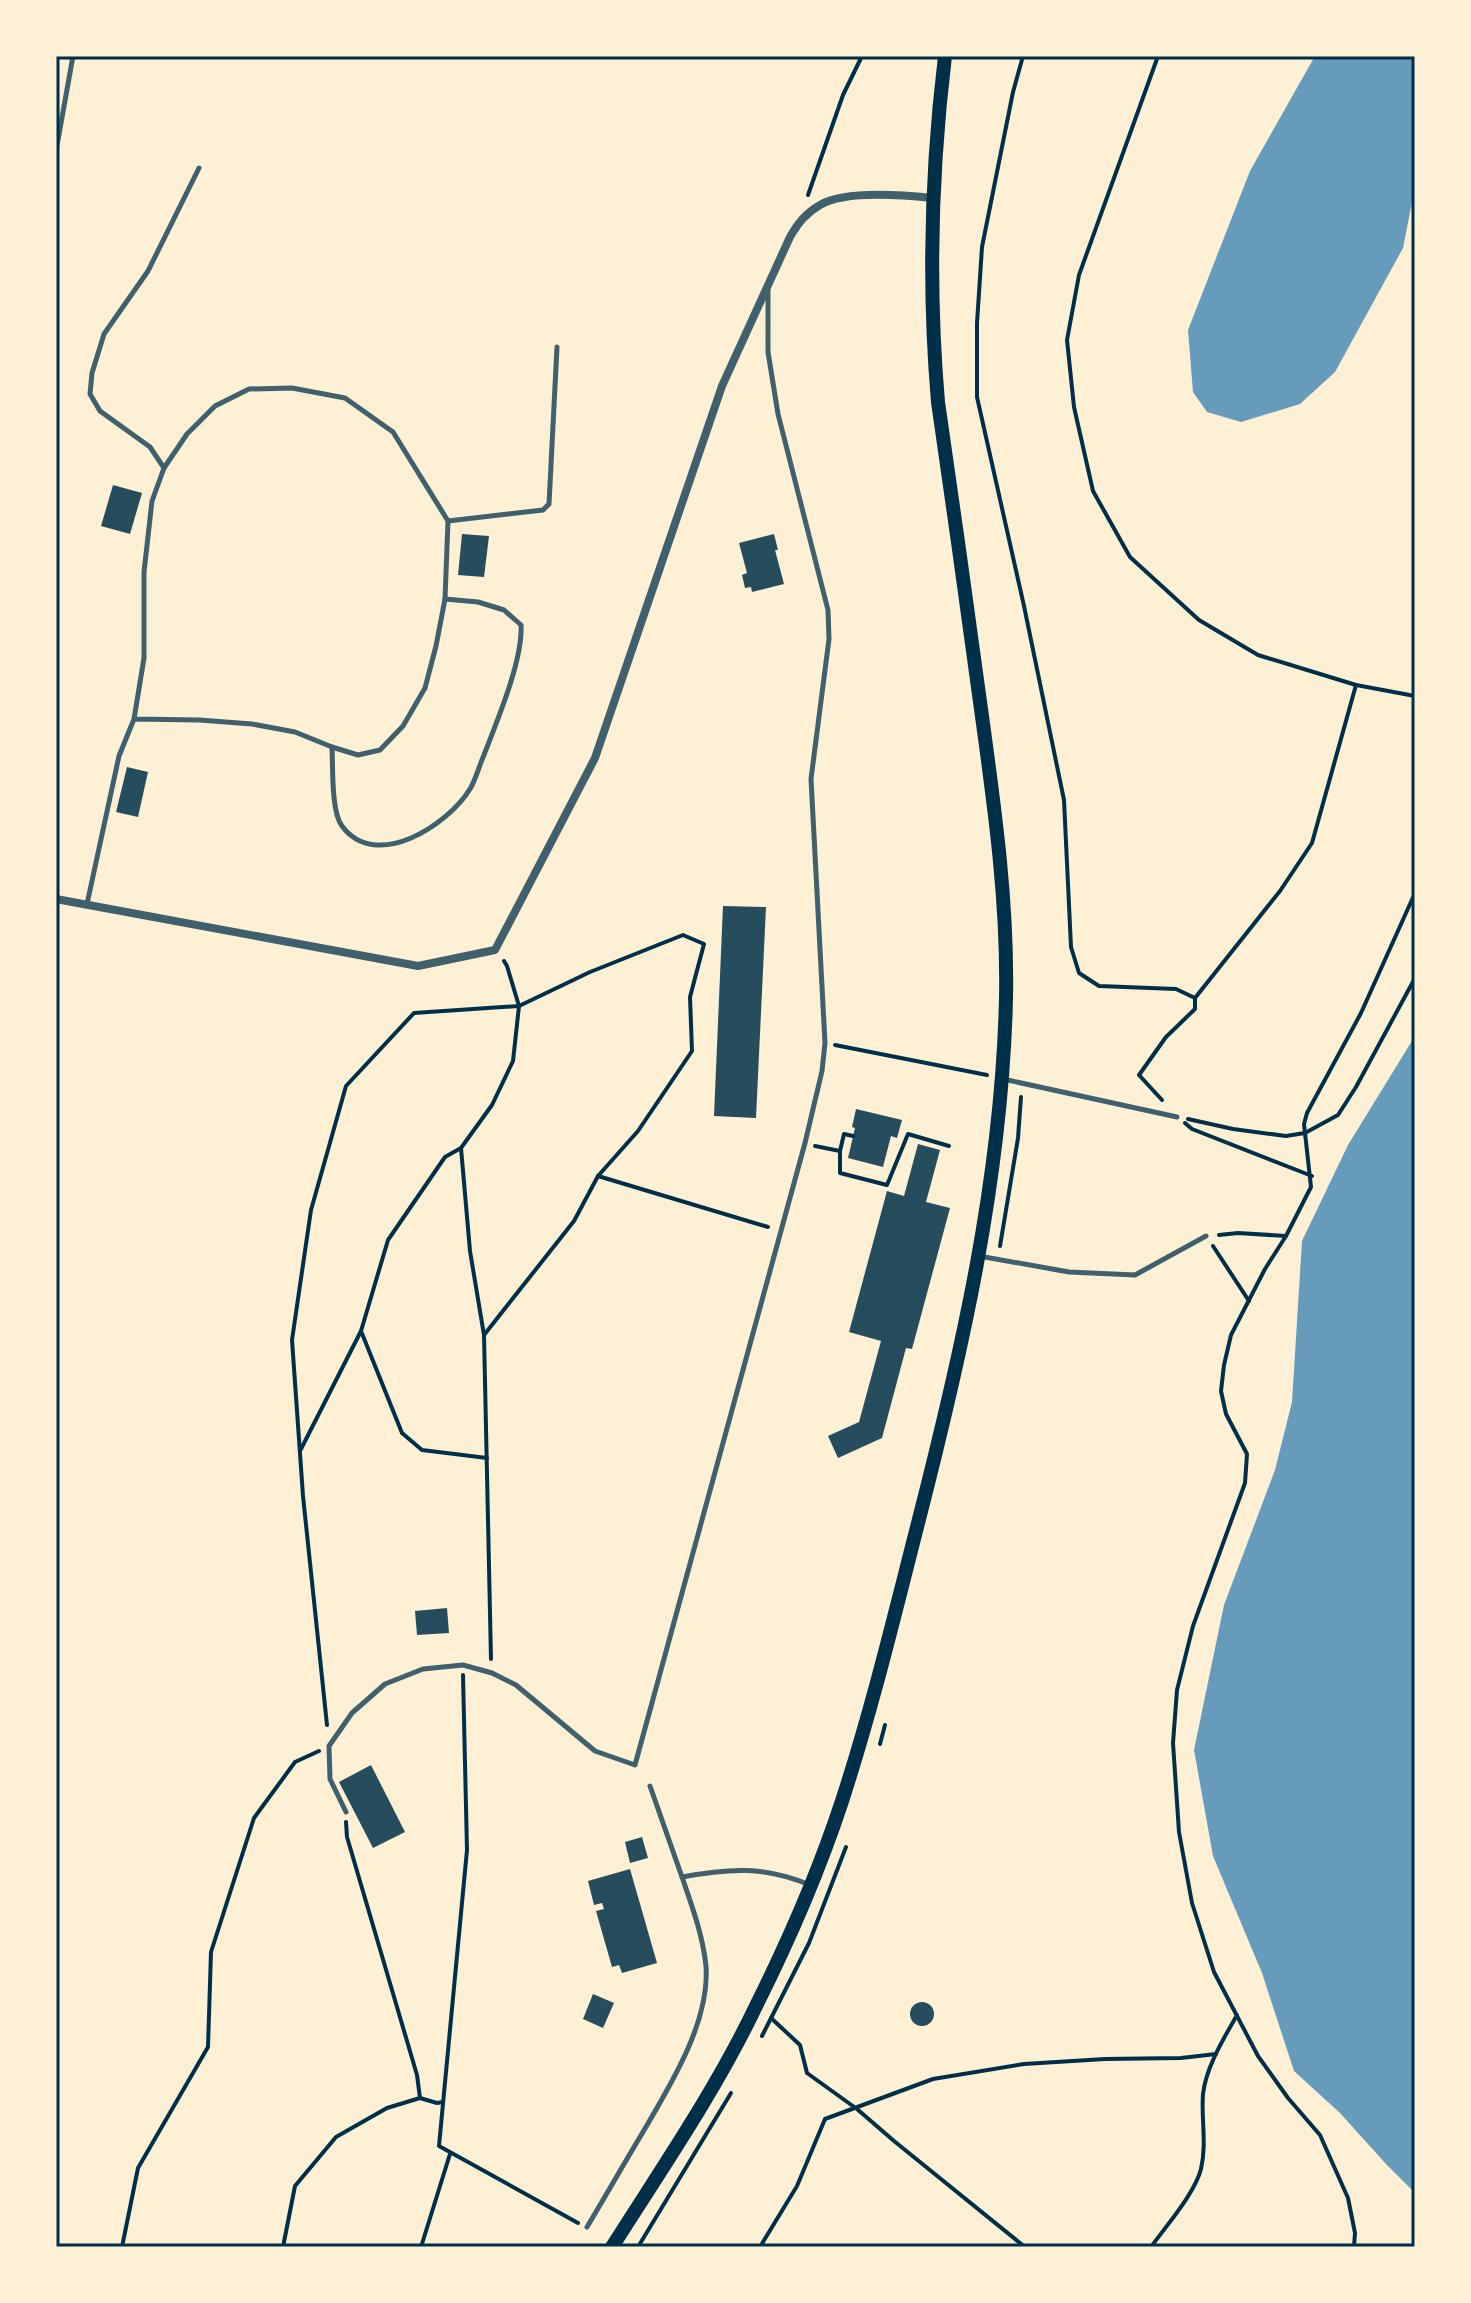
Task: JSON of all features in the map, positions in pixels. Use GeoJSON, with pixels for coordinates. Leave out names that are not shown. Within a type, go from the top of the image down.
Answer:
{"type":"FeatureCollection","features":[{"type":"Feature","properties":{"kind":"main road"},"geometry":{"type":"LineString","coordinates":[[612,2247],[711,2088],[755,2009],[811,1885],[841,1803],[866,1722],[943,1426],[994,1168],[1006,994],[1001,886],[991,788],[938,402],[933,341],[932,198],[945,56]]}},
{"type":"Feature","properties":{"kind":"street"},"geometry":{"type":"LineString","coordinates":[[56,899],[418,966],[495,950],[595,758],[722,386],[790,237],[801,219],[822,204],[841,198],[932,198]]}},
{"type":"Feature","properties":{"kind":"lane"},"geometry":{"type":"LineString","coordinates":[[56,151],[73,56]]}},
{"type":"Feature","properties":{"kind":"lane"},"geometry":{"type":"LineString","coordinates":[[164,468],[150,447],[100,411],[90,394],[92,373],[104,334],[148,271],[199,168]]}},
{"type":"Feature","properties":{"kind":"lane"},"geometry":{"type":"LineString","coordinates":[[346,1812],[330,1779],[329,1746],[352,1713],[385,1684],[423,1669],[463,1665],[492,1673],[516,1685],[595,1751],[635,1765],[805,1143],[822,1071],[825,1043],[811,779],[829,639],[828,610],[778,414],[768,352],[768,288]]}},
{"type":"Feature","properties":{"kind":"lane"},"geometry":{"type":"LineString","coordinates":[[448,521],[543,510],[549,504],[557,347]]}},
{"type":"Feature","properties":{"kind":"lane"},"geometry":{"type":"LineString","coordinates":[[87,904],[119,756],[134,719],[144,658],[144,572],[152,501],[164,468],[187,434],[215,406],[249,389],[292,388],[345,398],[393,432],[448,521],[445,599],[425,688],[403,726],[380,750],[358,755],[295,732],[252,724],[134,719]]}},
{"type":"Feature","properties":{"kind":"lane"},"geometry":{"type":"LineString","coordinates":[[332,747],[334,798],[341,825],[363,844],[391,845],[427,831],[452,811],[470,788],[499,717],[522,641],[521,625],[504,610],[478,602],[445,599]]}},
{"type":"Feature","properties":{"kind":"lane"},"geometry":{"type":"LineString","coordinates":[[1002,1078],[1177,1117]]}},
{"type":"Feature","properties":{"kind":"lane"},"geometry":{"type":"LineString","coordinates":[[979,1256],[1069,1272],[1135,1275],[1206,1236]]}},
{"type":"Feature","properties":{"kind":"lane"},"geometry":{"type":"LineString","coordinates":[[587,2227],[671,2083],[702,2006],[706,1968],[700,1930],[650,1786]]}},
{"type":"Feature","properties":{"kind":"lane"},"geometry":{"type":"LineString","coordinates":[[682,1877],[719,1870],[758,1871],[811,1885]]}},
{"type":"Feature","properties":{"kind":"path"},"geometry":{"type":"LineString","coordinates":[[801,219],[843,95],[862,56]]}},
{"type":"Feature","properties":{"kind":"path"},"geometry":{"type":"LineString","coordinates":[[1023,56],[982,247],[977,323],[977,397],[1064,800],[1071,947],[1079,973],[1099,986],[1176,989],[1195,998]]}},
{"type":"Feature","properties":{"kind":"path"},"geometry":{"type":"LineString","coordinates":[[1158,56],[1079,275],[1067,340],[1074,407],[1093,491],[1130,557],[1199,620],[1258,655],[1356,685],[1415,696]]}},
{"type":"Feature","properties":{"kind":"path"},"geometry":{"type":"LineString","coordinates":[[1312,1176],[1192,1129],[1139,1075],[1166,1037],[1195,1009],[1195,998],[1280,891],[1312,843],[1356,685]]}},
{"type":"Feature","properties":{"kind":"path"},"geometry":{"type":"LineString","coordinates":[[1354,2247],[1355,2233],[1348,2198],[1320,2135],[1258,2056],[1214,1972],[1192,1903],[1179,1832],[1173,1743],[1177,1690],[1193,1626],[1245,1483],[1247,1454],[1226,1414],[1221,1391],[1231,1335],[1311,1187],[1305,1133],[1307,1113],[1361,1013],[1415,893]]}},
{"type":"Feature","properties":{"kind":"path"},"geometry":{"type":"LineString","coordinates":[[122,2247],[138,2168],[208,2047],[211,1952],[254,1818],[295,1762],[329,1746],[292,1340],[311,1210],[346,1086],[414,1013],[519,1006],[590,972],[683,935],[704,944],[690,997],[692,1051],[638,1131],[598,1176],[574,1221],[484,1335]]}},
{"type":"Feature","properties":{"kind":"path"},"geometry":{"type":"LineString","coordinates":[[300,1452],[361,1331],[388,1240],[445,1157],[461,1148],[492,1105],[513,1061],[519,1006],[507,966]]}},
{"type":"Feature","properties":{"kind":"path"},"geometry":{"type":"LineString","coordinates":[[1177,1117],[1286,1136],[1305,1133],[1338,1115],[1415,978]]}},
{"type":"Feature","properties":{"kind":"path"},"geometry":{"type":"LineString","coordinates":[[825,1043],[1002,1078]]}},
{"type":"Feature","properties":{"kind":"path"},"geometry":{"type":"LineString","coordinates":[[853,1136],[844,1134],[840,1173],[887,1185],[908,1134],[949,1146]]}},
{"type":"Feature","properties":{"kind":"path"},"geometry":{"type":"LineString","coordinates":[[805,1143],[840,1151]]}},
{"type":"Feature","properties":{"kind":"path"},"geometry":{"type":"LineString","coordinates":[[461,1148],[470,1251],[484,1335],[492,1673]]}},
{"type":"Feature","properties":{"kind":"path"},"geometry":{"type":"LineString","coordinates":[[598,1176],[781,1230]]}},
{"type":"Feature","properties":{"kind":"path"},"geometry":{"type":"LineString","coordinates":[[1249,1301],[1206,1236],[1238,1233],[1286,1236]]}},
{"type":"Feature","properties":{"kind":"path"},"geometry":{"type":"LineString","coordinates":[[361,1331],[402,1433],[422,1450],[487,1458]]}},
{"type":"Feature","properties":{"kind":"path"},"geometry":{"type":"LineString","coordinates":[[463,1665],[467,1850],[439,2146],[587,2227]]}},
{"type":"Feature","properties":{"kind":"path"},"geometry":{"type":"LineString","coordinates":[[346,1812],[347,1837],[417,2075],[420,2098]]}},
{"type":"Feature","properties":{"kind":"path"},"geometry":{"type":"LineString","coordinates":[[755,2009],[772,2018],[800,2045],[807,2073],[857,2109],[1025,2247]]}},
{"type":"Feature","properties":{"kind":"path"},"geometry":{"type":"LineString","coordinates":[[1151,2247],[1183,2204],[1201,2171],[1205,2135],[1203,2094],[1216,2054],[1237,2015]]}},
{"type":"Feature","properties":{"kind":"path"},"geometry":{"type":"LineString","coordinates":[[760,2247],[797,2186],[825,2119],[933,2079],[1024,2064],[1216,2054]]}},
{"type":"Feature","properties":{"kind":"path"},"geometry":{"type":"LineString","coordinates":[[283,2247],[295,2186],[336,2137],[387,2108],[420,2098],[443,2102]]}},
{"type":"Feature","properties":{"kind":"path"},"geometry":{"type":"LineString","coordinates":[[421,2247],[450,2153]]}},
{"type":"Feature","properties":{"kind":"water"},"geometry":{"type":"Polygon","coordinates":[[[1315,56],[1415,56],[1415,187],[1403,248],[1335,372],[1300,404],[1241,422],[1207,412],[1193,392],[1188,330],[1250,171],[1315,56]]]}},
{"type":"Feature","properties":{"kind":"water"},"geometry":{"type":"Polygon","coordinates":[[[1415,1036],[1415,2193],[1340,2113],[1294,2071],[1262,1973],[1213,1856],[1194,1750],[1224,1605],[1275,1470],[1292,1402],[1302,1241],[1348,1145],[1415,1036]]]}},
{"type":"Feature","properties":{"kind":"building"},"geometry":{"type":"Polygon","coordinates":[[[113,485],[142,493],[130,534],[101,526],[113,485]]]}},
{"type":"Feature","properties":{"kind":"building"},"geometry":{"type":"Polygon","coordinates":[[[462,534],[489,536],[484,577],[458,575],[462,534]]]}},
{"type":"Feature","properties":{"kind":"building"},"geometry":{"type":"Polygon","coordinates":[[[774,534],[784,584],[752,592],[751,587],[745,588],[742,575],[747,573],[739,543],[774,534]]]}},
{"type":"Feature","properties":{"kind":"building"},"geometry":{"type":"Polygon","coordinates":[[[127,767],[148,772],[138,817],[116,812],[127,767]]]}},
{"type":"Feature","properties":{"kind":"building"},"geometry":{"type":"Polygon","coordinates":[[[723,906],[766,907],[756,1118],[714,1116],[723,906]]]}},
{"type":"Feature","properties":{"kind":"building"},"geometry":{"type":"Polygon","coordinates":[[[856,1109],[902,1120],[897,1138],[891,1136],[883,1167],[848,1158],[856,1109]]]}},
{"type":"Feature","properties":{"kind":"building"},"geometry":{"type":"Polygon","coordinates":[[[918,1144],[940,1150],[926,1202],[950,1208],[912,1349],[906,1348],[882,1438],[838,1458],[828,1436],[859,1422],[881,1341],[849,1332],[887,1191],[904,1196],[918,1144]]]}},
{"type":"Feature","properties":{"kind":"building"},"geometry":{"type":"Polygon","coordinates":[[[447,1608],[449,1633],[417,1635],[415,1611],[447,1608]]]}},
{"type":"Feature","properties":{"kind":"building"},"geometry":{"type":"Polygon","coordinates":[[[371,1765],[405,1832],[373,1848],[339,1782],[371,1765]]]}},
{"type":"Feature","properties":{"kind":"building"},"geometry":{"type":"Polygon","coordinates":[[[642,1837],[648,1858],[630,1863],[625,1842],[642,1837]]]}},
{"type":"Feature","properties":{"kind":"building"},"geometry":{"type":"Polygon","coordinates":[[[630,1869],[657,1963],[622,1973],[619,1965],[612,1967],[596,1911],[604,1909],[602,1903],[594,1905],[588,1881],[630,1869]]]}},
{"type":"Feature","properties":{"kind":"building"},"geometry":{"type":"Polygon","coordinates":[[[593,1994],[614,2003],[603,2028],[583,2019],[593,1994]]]}},
{"type":"Feature","properties":{"kind":"building"},"geometry":{"type":"Polygon","coordinates":[[[922,2002],[933,2009],[934,2014],[927,2025],[922,2026],[911,2019],[910,2014],[917,2003],[922,2002]]]}}]}
